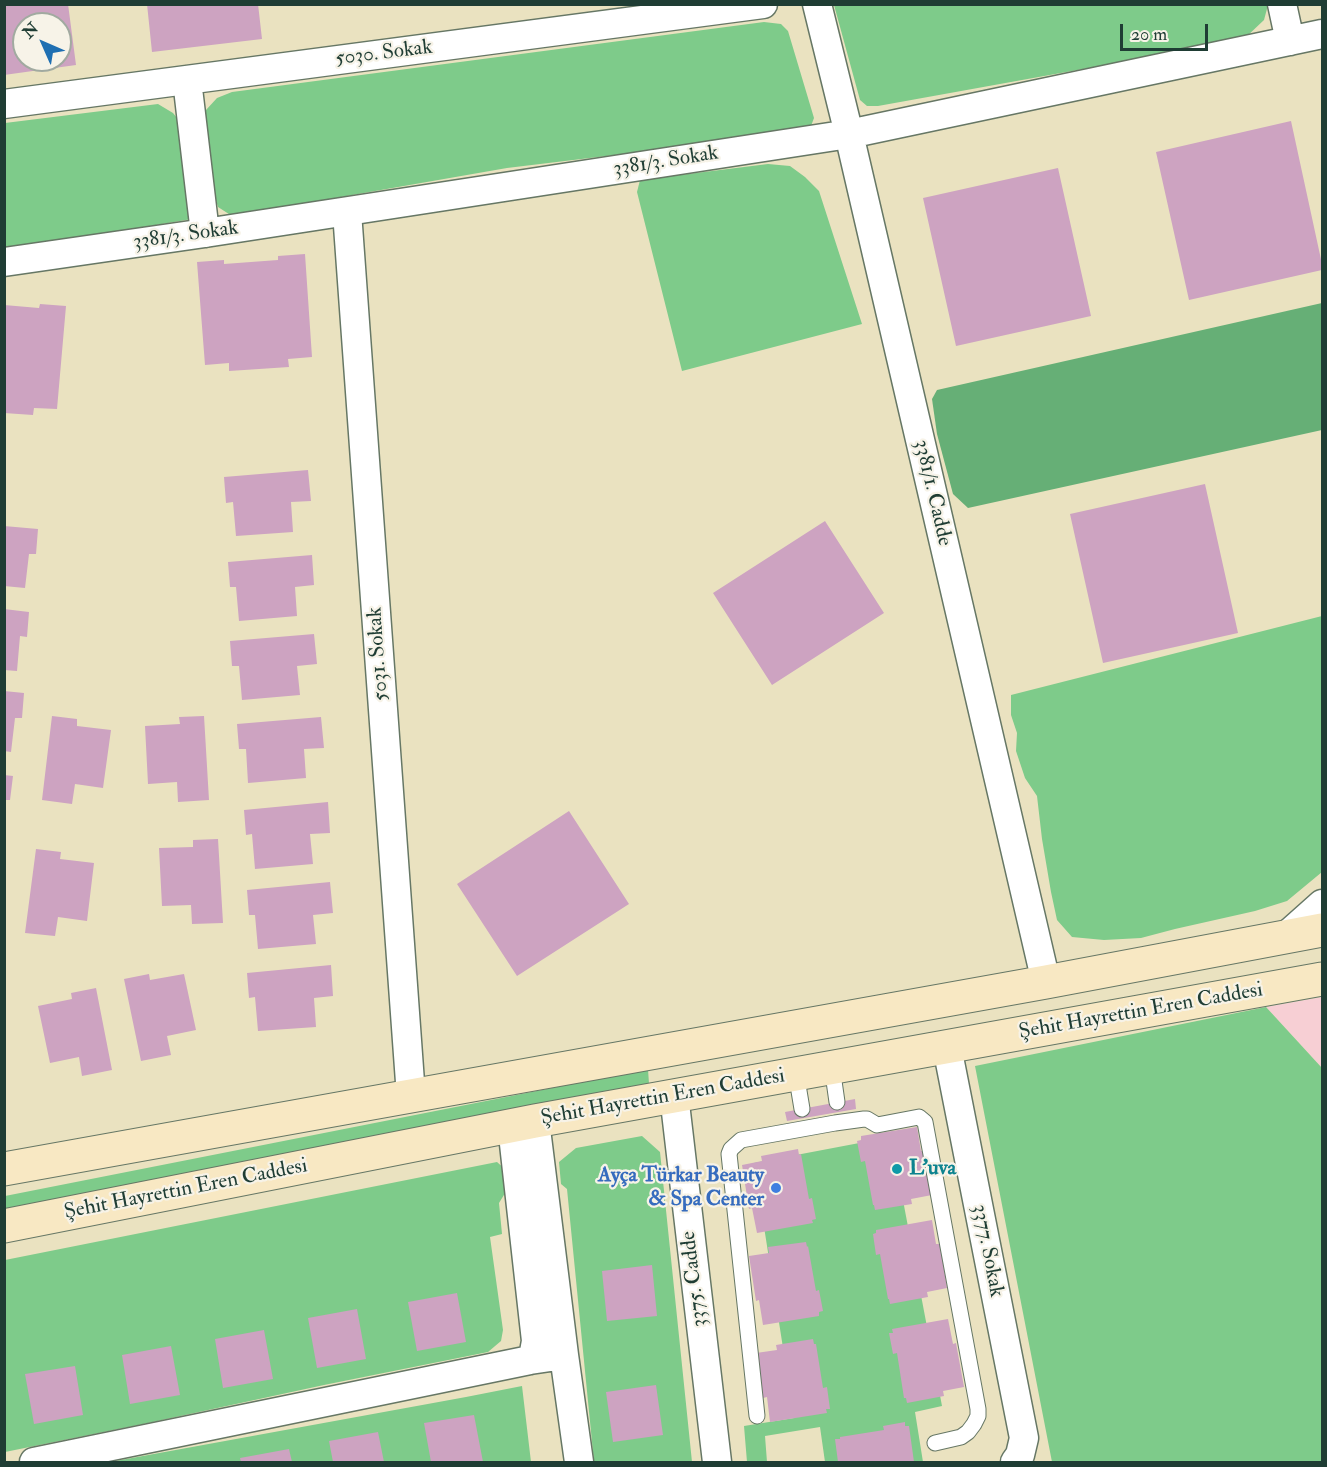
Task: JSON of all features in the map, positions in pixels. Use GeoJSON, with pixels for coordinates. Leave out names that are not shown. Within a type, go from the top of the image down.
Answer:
{"type":"FeatureCollection","features":[{"type":"Feature","properties":{"kind":"main road"},"geometry":{"type":"LineString","coordinates":[[4,1169],[1323,930]]}},
{"type":"Feature","properties":{"kind":"main road","name":"Şehit Hayrettin Eren Caddesi"},"geometry":{"type":"LineString","coordinates":[[4,1226],[674,1095],[1323,979]]}},
{"type":"Feature","properties":{"kind":"main road"},"geometry":{"type":"LineString","coordinates":[[669,1050],[674,1095]]}},
{"type":"Feature","properties":{"kind":"street","name":"5030. Sokak"},"geometry":{"type":"LineString","coordinates":[[4,104],[763,4]]}},
{"type":"Feature","properties":{"kind":"street","name":"3381/1. Cadde"},"geometry":{"type":"LineString","coordinates":[[817,4],[1046,982]]}},
{"type":"Feature","properties":{"kind":"street"},"geometry":{"type":"LineString","coordinates":[[1282,4],[1290,41]]}},
{"type":"Feature","properties":{"kind":"street","name":"3381/3. Sokak"},"geometry":{"type":"LineString","coordinates":[[4,262],[205,234],[849,134],[1323,34]]}},
{"type":"Feature","properties":{"kind":"street"},"geometry":{"type":"LineString","coordinates":[[187,80],[205,234]]}},
{"type":"Feature","properties":{"kind":"street","name":"5031. Sokak"},"geometry":{"type":"LineString","coordinates":[[347,212],[411,1096]]}},
{"type":"Feature","properties":{"kind":"street"},"geometry":{"type":"LineString","coordinates":[[1285,937],[1323,904]]}},
{"type":"Feature","properties":{"kind":"street","name":"3377. Sokak"},"geometry":{"type":"LineString","coordinates":[[947,1047],[1024,1438],[1017,1459]]}},
{"type":"Feature","properties":{"kind":"street","name":"3375. Cadde"},"geometry":{"type":"LineString","coordinates":[[674,1095],[717,1462]]}},
{"type":"Feature","properties":{"kind":"street"},"geometry":{"type":"LineString","coordinates":[[524,1124],[564,1355],[579,1462]]}},
{"type":"Feature","properties":{"kind":"street"},"geometry":{"type":"LineString","coordinates":[[524,1124],[536,1341],[530,1360]]}},
{"type":"Feature","properties":{"kind":"street"},"geometry":{"type":"LineString","coordinates":[[34,1462],[530,1360],[564,1355]]}},
{"type":"Feature","properties":{"kind":"lane"},"geometry":{"type":"LineString","coordinates":[[832,1067],[839,1112]]}},
{"type":"Feature","properties":{"kind":"lane"},"geometry":{"type":"LineString","coordinates":[[796,1074],[804,1119]]}},
{"type":"Feature","properties":{"kind":"lane"},"geometry":{"type":"LineString","coordinates":[[757,1416],[729,1154],[741,1140],[804,1119],[839,1112],[867,1119],[877,1125],[919,1117],[924,1122],[978,1409],[978,1416],[968,1432],[961,1437],[935,1443]]}},
{"type":"Feature","properties":{"kind":"shaded area"},"geometry":{"type":"Polygon","coordinates":[[[1322,997],[1322,1068],[1266,1007],[1322,997]]]}},
{"type":"Feature","properties":{"kind":"green space"},"geometry":{"type":"Polygon","coordinates":[[[834,5],[1268,5],[1264,20],[1245,38],[878,106],[867,106],[860,100],[834,5]]]}},
{"type":"Feature","properties":{"kind":"green space"},"geometry":{"type":"Polygon","coordinates":[[[764,22],[781,24],[788,31],[814,118],[811,126],[805,132],[507,168],[232,216],[218,207],[206,168],[203,122],[206,110],[217,98],[232,92],[764,22]]]}},
{"type":"Feature","properties":{"kind":"green space"},"geometry":{"type":"Polygon","coordinates":[[[158,104],[173,113],[181,123],[192,219],[5,250],[5,123],[158,104]]]}},
{"type":"Feature","properties":{"kind":"green space"},"geometry":{"type":"Polygon","coordinates":[[[768,164],[790,166],[819,191],[862,324],[682,371],[637,192],[640,180],[768,164]]]}},
{"type":"Feature","properties":{"kind":"green space"},"geometry":{"type":"Polygon","coordinates":[[[1322,303],[1322,430],[968,508],[953,494],[937,434],[932,399],[937,390],[1322,303]]]}},
{"type":"Feature","properties":{"kind":"green space"},"geometry":{"type":"Polygon","coordinates":[[[1322,616],[1322,872],[1287,901],[1255,911],[1141,938],[1104,940],[1072,937],[1057,920],[1042,839],[1037,796],[1025,778],[1016,751],[1017,733],[1011,715],[1011,695],[1322,616]]]}},
{"type":"Feature","properties":{"kind":"green space"},"geometry":{"type":"Polygon","coordinates":[[[1266,1007],[1322,1068],[1322,1462],[1052,1462],[975,1066],[1266,1007]]]}},
{"type":"Feature","properties":{"kind":"green space"},"geometry":{"type":"Polygon","coordinates":[[[648,1069],[649,1084],[5,1210],[5,1196],[648,1069]]]}},
{"type":"Feature","properties":{"kind":"green space"},"geometry":{"type":"Polygon","coordinates":[[[642,1136],[660,1152],[692,1462],[594,1462],[567,1189],[561,1184],[559,1162],[576,1148],[642,1136]]]}},
{"type":"Feature","properties":{"kind":"green space"},"geometry":{"type":"Polygon","coordinates":[[[891,1137],[942,1406],[915,1412],[923,1462],[825,1462],[820,1427],[765,1436],[767,1462],[747,1462],[744,1426],[794,1418],[754,1163],[891,1137]]]}},
{"type":"Feature","properties":{"kind":"green space"},"geometry":{"type":"Polygon","coordinates":[[[497,1162],[507,1171],[507,1190],[499,1203],[502,1234],[490,1237],[503,1330],[501,1341],[488,1352],[5,1452],[5,1260],[497,1162]]]}},
{"type":"Feature","properties":{"kind":"green space"},"geometry":{"type":"Polygon","coordinates":[[[522,1386],[531,1462],[110,1462],[466,1397],[522,1386]]]}},
{"type":"Feature","properties":{"kind":"building"},"geometry":{"type":"Polygon","coordinates":[[[4,4],[68,4],[69,12],[12,12],[12,72],[26,72],[4,75],[4,4]]]}},
{"type":"Feature","properties":{"kind":"building"},"geometry":{"type":"Polygon","coordinates":[[[147,4],[258,4],[262,39],[152,52],[147,4]]]}},
{"type":"Feature","properties":{"kind":"building"},"geometry":{"type":"Polygon","coordinates":[[[72,34],[76,65],[72,66],[72,34]]]}},
{"type":"Feature","properties":{"kind":"building"},"geometry":{"type":"Polygon","coordinates":[[[1291,121],[1322,270],[1189,300],[1156,152],[1291,121]]]}},
{"type":"Feature","properties":{"kind":"building"},"geometry":{"type":"Polygon","coordinates":[[[1058,168],[1091,316],[956,346],[923,198],[1058,168]]]}},
{"type":"Feature","properties":{"kind":"building"},"geometry":{"type":"Polygon","coordinates":[[[305,254],[312,357],[288,359],[289,367],[229,371],[229,363],[205,365],[197,262],[224,260],[224,264],[278,260],[278,256],[305,254]]]}},
{"type":"Feature","properties":{"kind":"building"},"geometry":{"type":"Polygon","coordinates":[[[40,304],[66,306],[57,409],[34,408],[33,415],[4,413],[4,305],[39,308],[40,304]]]}},
{"type":"Feature","properties":{"kind":"building"},"geometry":{"type":"Polygon","coordinates":[[[308,470],[311,501],[291,502],[293,532],[236,536],[233,502],[226,503],[224,477],[308,470]]]}},
{"type":"Feature","properties":{"kind":"building"},"geometry":{"type":"Polygon","coordinates":[[[1205,484],[1238,633],[1103,663],[1070,514],[1205,484]]]}},
{"type":"Feature","properties":{"kind":"building"},"geometry":{"type":"Polygon","coordinates":[[[825,521],[884,613],[772,685],[713,593],[825,521]]]}},
{"type":"Feature","properties":{"kind":"building"},"geometry":{"type":"Polygon","coordinates":[[[4,526],[38,529],[36,554],[29,554],[25,588],[4,586],[4,526]]]}},
{"type":"Feature","properties":{"kind":"building"},"geometry":{"type":"Polygon","coordinates":[[[312,555],[314,585],[295,587],[297,616],[239,621],[236,587],[230,587],[228,562],[312,555]]]}},
{"type":"Feature","properties":{"kind":"building"},"geometry":{"type":"Polygon","coordinates":[[[4,609],[29,612],[27,637],[20,636],[17,671],[4,670],[4,609]]]}},
{"type":"Feature","properties":{"kind":"building"},"geometry":{"type":"Polygon","coordinates":[[[314,634],[317,664],[297,666],[300,695],[242,700],[239,666],[232,666],[230,641],[314,634]]]}},
{"type":"Feature","properties":{"kind":"building"},"geometry":{"type":"Polygon","coordinates":[[[4,691],[24,693],[22,718],[15,718],[11,752],[4,751],[4,691]]]}},
{"type":"Feature","properties":{"kind":"building"},"geometry":{"type":"Polygon","coordinates":[[[52,716],[77,719],[77,726],[111,730],[103,788],[75,784],[72,804],[42,800],[52,716]]]}},
{"type":"Feature","properties":{"kind":"building"},"geometry":{"type":"Polygon","coordinates":[[[204,716],[209,800],[178,802],[177,782],[148,784],[145,726],[180,724],[179,717],[204,716]]]}},
{"type":"Feature","properties":{"kind":"building"},"geometry":{"type":"Polygon","coordinates":[[[321,717],[324,748],[304,749],[306,778],[248,783],[246,749],[239,749],[237,724],[321,717]]]}},
{"type":"Feature","properties":{"kind":"building"},"geometry":{"type":"Polygon","coordinates":[[[4,775],[13,776],[10,800],[4,800],[4,775]]]}},
{"type":"Feature","properties":{"kind":"building"},"geometry":{"type":"Polygon","coordinates":[[[328,802],[330,833],[310,834],[313,864],[255,869],[252,834],[246,835],[244,810],[328,802]]]}},
{"type":"Feature","properties":{"kind":"building"},"geometry":{"type":"Polygon","coordinates":[[[569,811],[629,904],[517,976],[457,884],[569,811]]]}},
{"type":"Feature","properties":{"kind":"building"},"geometry":{"type":"Polygon","coordinates":[[[218,839],[223,923],[192,924],[191,905],[162,906],[159,848],[193,847],[193,840],[218,839]]]}},
{"type":"Feature","properties":{"kind":"building"},"geometry":{"type":"Polygon","coordinates":[[[36,849],[61,852],[60,859],[94,863],[87,921],[58,917],[55,936],[25,933],[36,849]]]}},
{"type":"Feature","properties":{"kind":"building"},"geometry":{"type":"Polygon","coordinates":[[[330,882],[333,913],[313,915],[316,944],[258,949],[255,915],[249,915],[247,890],[330,882]]]}},
{"type":"Feature","properties":{"kind":"building"},"geometry":{"type":"Polygon","coordinates":[[[331,965],[333,996],[314,998],[316,1027],[258,1031],[255,997],[249,998],[247,973],[331,965]]]}},
{"type":"Feature","properties":{"kind":"building"},"geometry":{"type":"Polygon","coordinates":[[[149,974],[150,980],[184,974],[196,1030],[167,1036],[171,1055],[141,1061],[124,979],[149,974]]]}},
{"type":"Feature","properties":{"kind":"building"},"geometry":{"type":"Polygon","coordinates":[[[96,988],[112,1070],[82,1076],[79,1057],[50,1063],[38,1006],[72,999],[71,993],[96,988]]]}},
{"type":"Feature","properties":{"kind":"building"},"geometry":{"type":"Polygon","coordinates":[[[855,1099],[856,1109],[787,1121],[785,1112],[855,1099]]]}},
{"type":"Feature","properties":{"kind":"building","name":"L'uva"},"geometry":{"type":"Polygon","coordinates":[[[917,1127],[921,1151],[925,1150],[932,1195],[911,1199],[912,1204],[875,1210],[865,1161],[861,1162],[857,1141],[861,1140],[861,1136],[917,1127]]]}},
{"type":"Feature","properties":{"kind":"building","name":"Ayça Türkar Beauty & Spa Center"},"geometry":{"type":"Polygon","coordinates":[[[798,1149],[816,1219],[812,1220],[813,1223],[757,1233],[752,1208],[749,1209],[742,1165],[762,1161],[761,1156],[798,1149]]]}},
{"type":"Feature","properties":{"kind":"building"},"geometry":{"type":"Polygon","coordinates":[[[932,1220],[936,1244],[940,1244],[947,1288],[927,1292],[928,1297],[890,1304],[880,1254],[876,1255],[873,1234],[876,1230],[932,1220]]]}},
{"type":"Feature","properties":{"kind":"building"},"geometry":{"type":"Polygon","coordinates":[[[806,1242],[816,1291],[819,1290],[823,1311],[819,1312],[819,1316],[763,1325],[759,1300],[756,1301],[749,1256],[769,1253],[768,1247],[806,1242]]]}},
{"type":"Feature","properties":{"kind":"building"},"geometry":{"type":"Polygon","coordinates":[[[652,1265],[657,1316],[607,1321],[602,1271],[652,1265]]]}},
{"type":"Feature","properties":{"kind":"building"},"geometry":{"type":"Polygon","coordinates":[[[457,1293],[466,1342],[417,1351],[408,1302],[457,1293]]]}},
{"type":"Feature","properties":{"kind":"building"},"geometry":{"type":"Polygon","coordinates":[[[357,1309],[366,1359],[317,1368],[308,1318],[357,1309]]]}},
{"type":"Feature","properties":{"kind":"building"},"geometry":{"type":"Polygon","coordinates":[[[948,1319],[953,1344],[956,1343],[964,1387],[943,1391],[944,1396],[907,1403],[904,1398],[897,1353],[893,1354],[889,1333],[893,1333],[892,1329],[948,1319]]]}},
{"type":"Feature","properties":{"kind":"building"},"geometry":{"type":"Polygon","coordinates":[[[264,1330],[273,1379],[223,1388],[215,1339],[264,1330]]]}},
{"type":"Feature","properties":{"kind":"building"},"geometry":{"type":"Polygon","coordinates":[[[813,1339],[816,1344],[823,1388],[827,1387],[830,1409],[826,1409],[827,1413],[770,1422],[767,1397],[763,1398],[756,1353],[777,1350],[776,1345],[813,1339]]]}},
{"type":"Feature","properties":{"kind":"building"},"geometry":{"type":"Polygon","coordinates":[[[171,1346],[180,1395],[130,1404],[122,1355],[171,1346]]]}},
{"type":"Feature","properties":{"kind":"building"},"geometry":{"type":"Polygon","coordinates":[[[75,1366],[83,1415],[34,1424],[25,1374],[75,1366]]]}},
{"type":"Feature","properties":{"kind":"building"},"geometry":{"type":"Polygon","coordinates":[[[656,1385],[663,1435],[613,1442],[606,1392],[656,1385]]]}},
{"type":"Feature","properties":{"kind":"building"},"geometry":{"type":"Polygon","coordinates":[[[474,1415],[483,1462],[431,1462],[424,1423],[474,1415]]]}},
{"type":"Feature","properties":{"kind":"building"},"geometry":{"type":"Polygon","coordinates":[[[905,1422],[905,1426],[909,1426],[914,1462],[838,1462],[835,1439],[884,1430],[883,1426],[905,1422]]]}},
{"type":"Feature","properties":{"kind":"building"},"geometry":{"type":"Polygon","coordinates":[[[378,1432],[384,1462],[333,1462],[329,1441],[378,1432]]]}},
{"type":"Feature","properties":{"kind":"building"},"geometry":{"type":"Polygon","coordinates":[[[289,1449],[292,1462],[241,1462],[240,1458],[289,1449]]]}},
{"type":"Feature","properties":{"kind":"place","name":"L'uva"},"geometry":{"type":"Point","coordinates":[897,1169]}},
{"type":"Feature","properties":{"kind":"place","name":"Ayça Türkar Beauty & Spa Center"},"geometry":{"type":"Point","coordinates":[776,1188]}}]}
